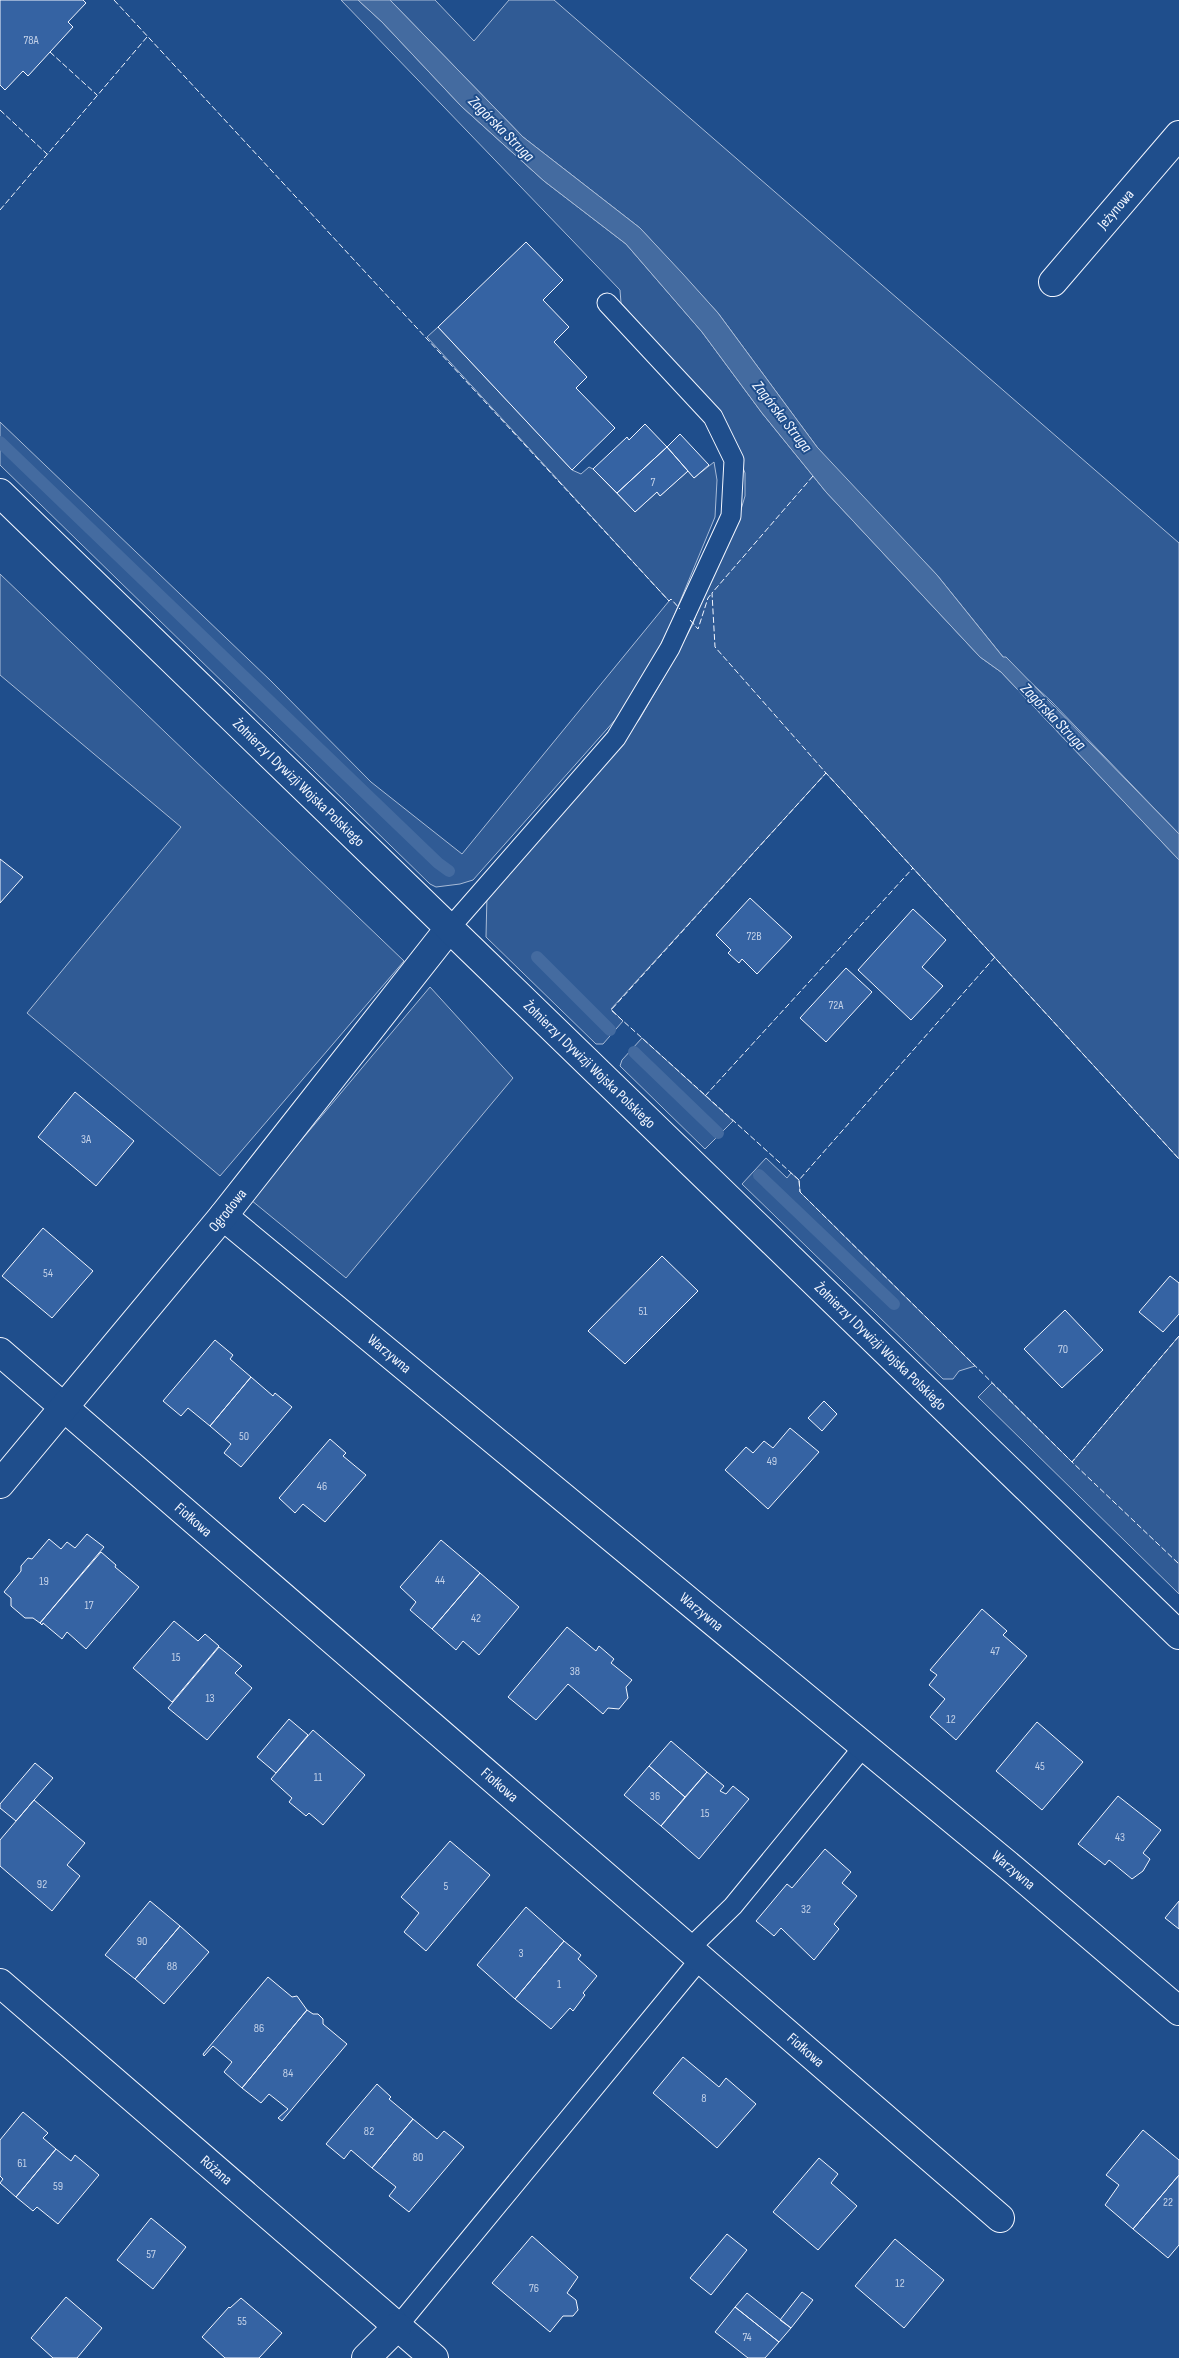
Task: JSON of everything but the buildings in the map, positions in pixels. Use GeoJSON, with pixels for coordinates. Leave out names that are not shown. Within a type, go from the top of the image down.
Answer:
{"type":"FeatureCollection","features":[{"type":"Feature","properties":{"kind":"street","name":"Jeżynowa"},"geometry":{"type":"LineString","coordinates":[[1053,282],[1179,135]]}},
{"type":"Feature","properties":{"kind":"street","name":"Żołnierzy I Dywizji Wojska Polskiego"},"geometry":{"type":"LineString","coordinates":[[0,493],[448,930],[590,1064],[1179,1635]]}},
{"type":"Feature","properties":{"kind":"street","name":"Ogrodowa"},"geometry":{"type":"LineString","coordinates":[[0,1484],[223,1216],[448,930]]}},
{"type":"Feature","properties":{"kind":"street","name":"Warzywna"},"geometry":{"type":"LineString","coordinates":[[223,1216],[864,1746],[1179,2011]]}},
{"type":"Feature","properties":{"kind":"street","name":"Fiołkowa"},"geometry":{"type":"LineString","coordinates":[[0,1352],[1000,2218]]}},
{"type":"Feature","properties":{"kind":"street","name":"Różana"},"geometry":{"type":"LineString","coordinates":[[0,1983],[434,2358]]}},
{"type":"Feature","properties":{"kind":"street"},"geometry":{"type":"LineString","coordinates":[[366,2358],[396,2326]]}},
{"type":"Feature","properties":{"kind":"lane"},"geometry":{"type":"LineString","coordinates":[[448,930],[616,738],[670,648],[731,516],[734,460],[713,416],[607,303]]}},
{"type":"Feature","properties":{"kind":"lane"},"geometry":{"type":"LineString","coordinates":[[396,2326],[864,1746]]}},
{"type":"Feature","properties":{"kind":"shaded area"},"geometry":{"type":"Polygon","coordinates":[[[341,0],[358,0],[382,22],[461,106],[544,181],[626,244],[702,332],[762,413],[826,492],[980,657],[1001,672],[1179,860],[1179,1159],[826,773],[611,1009],[623,1021],[603,1044],[596,1044],[486,937],[487,894],[639,720],[667,672],[693,624],[702,597],[737,523],[745,496],[745,473],[729,432],[714,407],[621,303],[620,290],[341,0]]]}},
{"type":"Feature","properties":{"kind":"shaded area"},"geometry":{"type":"Polygon","coordinates":[[[390,0],[435,0],[474,41],[509,0],[554,0],[1179,543],[1179,834],[1051,701],[1004,658],[937,575],[841,475],[817,447],[718,313],[640,228],[523,137],[390,0]]]}},
{"type":"Feature","properties":{"kind":"shaded area"},"geometry":{"type":"Polygon","coordinates":[[[438,327],[572,470],[581,474],[589,467],[593,469],[635,512],[657,492],[660,496],[688,471],[694,478],[714,462],[717,480],[715,517],[669,628],[653,660],[623,711],[473,880],[460,884],[436,887],[430,884],[0,465],[0,422],[271,681],[371,782],[462,854],[669,601],[427,337],[438,327]]]}},
{"type":"Feature","properties":{"kind":"shaded area"},"geometry":{"type":"Polygon","coordinates":[[[0,574],[404,961],[220,1176],[27,1013],[181,827],[0,675],[0,574]]]}},
{"type":"Feature","properties":{"kind":"shaded area"},"geometry":{"type":"Polygon","coordinates":[[[430,987],[513,1078],[346,1278],[251,1200],[430,987]]]}},
{"type":"Feature","properties":{"kind":"shaded area"},"geometry":{"type":"Polygon","coordinates":[[[642,1038],[733,1121],[705,1149],[620,1066],[622,1060],[642,1038]]]}},
{"type":"Feature","properties":{"kind":"shaded area"},"geometry":{"type":"Polygon","coordinates":[[[766,1158],[787,1178],[791,1173],[799,1180],[800,1192],[975,1366],[959,1371],[953,1379],[943,1379],[742,1184],[766,1158]]]}},
{"type":"Feature","properties":{"kind":"shaded area"},"geometry":{"type":"Polygon","coordinates":[[[1179,1336],[1179,1594],[978,1397],[992,1383],[1072,1462],[1179,1336]]]}},
{"type":"Feature","properties":{"kind":"water","name":"Zagórska Struga"},"geometry":{"type":"Polygon","coordinates":[[[358,0],[390,0],[523,137],[640,228],[718,313],[817,447],[937,575],[1003,657],[1006,657],[1179,834],[1179,860],[1001,672],[980,657],[826,492],[762,413],[702,332],[626,244],[544,181],[461,106],[382,22],[358,0]]]}},
{"type":"Feature","properties":{"kind":"waterway"},"geometry":{"type":"LineString","coordinates":[[0,442],[438,863],[449,871]]}},
{"type":"Feature","properties":{"kind":"waterway"},"geometry":{"type":"LineString","coordinates":[[537,957],[610,1030]]}},
{"type":"Feature","properties":{"kind":"waterway"},"geometry":{"type":"LineString","coordinates":[[634,1052],[718,1133]]}},
{"type":"Feature","properties":{"kind":"waterway"},"geometry":{"type":"LineString","coordinates":[[759,1175],[894,1304]]}},
{"type":"Feature","properties":{"kind":"fence"},"geometry":{"type":"LineString","coordinates":[[114,0],[669,601],[671,599],[680,609]]}},
{"type":"Feature","properties":{"kind":"fence"},"geometry":{"type":"LineString","coordinates":[[0,210],[147,37]]}},
{"type":"Feature","properties":{"kind":"fence"},"geometry":{"type":"LineString","coordinates":[[50,52],[97,95]]}},
{"type":"Feature","properties":{"kind":"fence"},"geometry":{"type":"LineString","coordinates":[[0,110],[47,154]]}},
{"type":"Feature","properties":{"kind":"fence"},"geometry":{"type":"LineString","coordinates":[[813,476],[712,593],[715,647],[826,773],[1179,1159]]}},
{"type":"Feature","properties":{"kind":"fence"},"geometry":{"type":"LineString","coordinates":[[690,620],[698,629],[708,598],[712,593]]}},
{"type":"Feature","properties":{"kind":"fence"},"geometry":{"type":"LineString","coordinates":[[799,1180],[611,1010],[826,773]]}},
{"type":"Feature","properties":{"kind":"fence"},"geometry":{"type":"LineString","coordinates":[[705,1096],[913,868]]}},
{"type":"Feature","properties":{"kind":"fence"},"geometry":{"type":"LineString","coordinates":[[995,957],[799,1180],[800,1192],[1072,1462]]}},
{"type":"Feature","properties":{"kind":"fence"},"geometry":{"type":"LineString","coordinates":[[1179,1336],[1072,1462],[1179,1564]]}}]}
